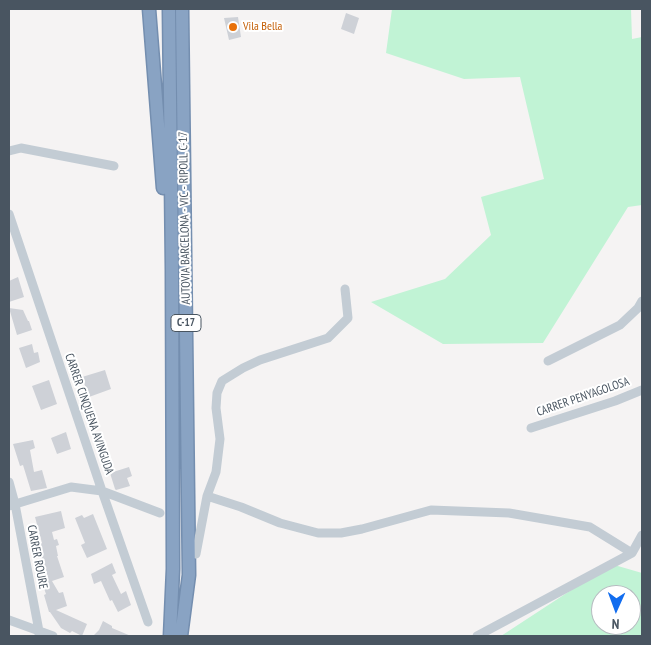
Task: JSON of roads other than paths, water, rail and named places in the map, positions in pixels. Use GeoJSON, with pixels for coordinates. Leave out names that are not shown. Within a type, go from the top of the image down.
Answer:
{"type":"FeatureCollection","features":[{"type":"Feature","properties":{"kind":"highway"},"geometry":{"type":"LineString","coordinates":[[149,9],[159,147],[172,270]]}},
{"type":"Feature","properties":{"kind":"highway","name":"AUTOVIA BARCELONA - VIC - RIPOLL C-17"},"geometry":{"type":"LineString","coordinates":[[169,9],[173,569],[170,636]]}},
{"type":"Feature","properties":{"kind":"highway","name":"AUTOVIA BARCELONA - VIC - RIPOLL C-17"},"geometry":{"type":"LineString","coordinates":[[181,636],[189,576],[182,9]]}},
{"type":"Feature","properties":{"kind":"street"},"geometry":{"type":"LineString","coordinates":[[9,151],[21,148],[114,166]]}},
{"type":"Feature","properties":{"kind":"street","name":"CARRER CINQUENA AVINGUDA"},"geometry":{"type":"LineString","coordinates":[[9,214],[148,622]]}},
{"type":"Feature","properties":{"kind":"street"},"geometry":{"type":"LineString","coordinates":[[196,554],[207,496],[216,472],[220,439],[216,408],[217,393],[222,381],[260,360],[328,338],[348,318],[345,289]]}},
{"type":"Feature","properties":{"kind":"street"},"geometry":{"type":"LineString","coordinates":[[548,361],[620,325],[638,308],[642,301]]}},
{"type":"Feature","properties":{"kind":"street","name":"CARRER PENYAGOLOSA"},"geometry":{"type":"LineString","coordinates":[[531,428],[615,401],[642,390]]}},
{"type":"Feature","properties":{"kind":"street","name":"CARRER ROURE"},"geometry":{"type":"LineString","coordinates":[[9,482],[12,505],[39,634]]}},
{"type":"Feature","properties":{"kind":"street"},"geometry":{"type":"LineString","coordinates":[[12,505],[71,487],[102,491],[160,513]]}},
{"type":"Feature","properties":{"kind":"street"},"geometry":{"type":"LineString","coordinates":[[207,496],[280,523],[318,532],[341,533],[362,530],[431,510],[510,513],[590,527],[632,553]]}},
{"type":"Feature","properties":{"kind":"street"},"geometry":{"type":"LineString","coordinates":[[477,636],[632,553],[642,534]]}},
{"type":"Feature","properties":{"kind":"street"},"geometry":{"type":"LineString","coordinates":[[9,620],[39,634],[53,636]]}},
{"type":"Feature","properties":{"kind":"place","name":"Vila Bella"},"geometry":{"type":"Point","coordinates":[233,27]}}]}
